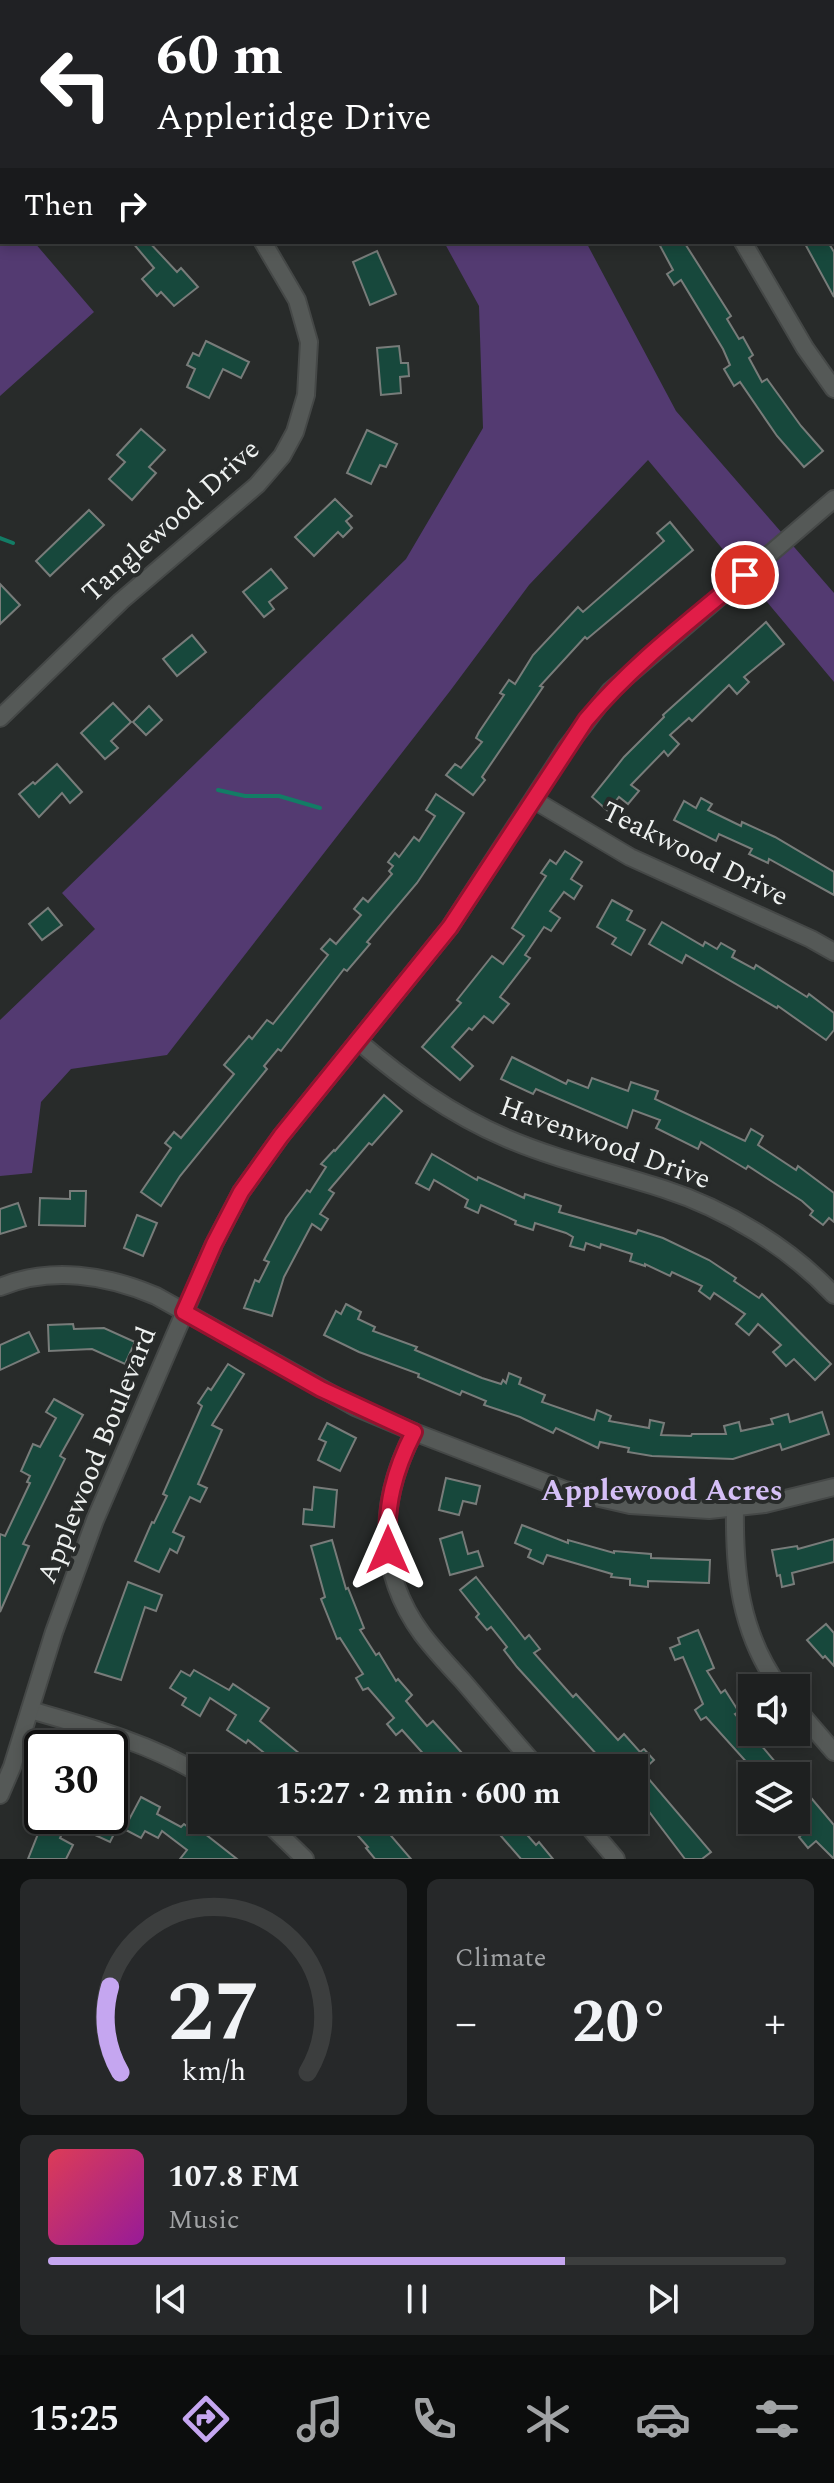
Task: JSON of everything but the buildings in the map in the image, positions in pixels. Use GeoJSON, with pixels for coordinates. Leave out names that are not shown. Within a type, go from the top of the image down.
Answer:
{"type":"FeatureCollection","features":[{"type":"Feature","properties":{"kind":"street","name":"Tanglewood Drive"},"geometry":{"type":"LineString","coordinates":[[0,718],[121,601],[257,485],[282,456],[295,432],[306,395],[309,342],[297,300],[264,244]]}},
{"type":"Feature","properties":{"kind":"street"},"geometry":{"type":"LineString","coordinates":[[744,244],[805,348],[834,389]]}},
{"type":"Feature","properties":{"kind":"street","name":"Applewood Boulevard"},"geometry":{"type":"LineString","coordinates":[[0,1795],[12,1767],[76,1569],[184,1312],[241,1192],[281,1136],[450,927],[567,747],[610,691],[834,499]]}},
{"type":"Feature","properties":{"kind":"street","name":"Teakwood Drive"},"geometry":{"type":"LineString","coordinates":[[534,800],[630,857],[834,952]]}},
{"type":"Feature","properties":{"kind":"street","name":"Havenwood Drive"},"geometry":{"type":"LineString","coordinates":[[358,1041],[420,1091],[482,1127],[533,1148],[667,1190],[711,1208],[758,1234],[797,1262],[834,1295]]}},
{"type":"Feature","properties":{"kind":"street"},"geometry":{"type":"LineString","coordinates":[[0,1287],[40,1277],[85,1275],[126,1283],[321,1389],[414,1432],[538,1481],[594,1498],[667,1509],[709,1510],[788,1500],[834,1487]]}},
{"type":"Feature","properties":{"kind":"street"},"geometry":{"type":"LineString","coordinates":[[414,1432],[393,1479],[386,1526],[390,1563],[401,1598],[422,1634],[526,1754]]}},
{"type":"Feature","properties":{"kind":"street"},"geometry":{"type":"LineString","coordinates":[[735,1507],[734,1561],[742,1609],[761,1658],[771,1674]]}},
{"type":"Feature","properties":{"kind":"street"},"geometry":{"type":"LineString","coordinates":[[30,1710],[112,1734],[188,1768]]}},
{"type":"Feature","properties":{"kind":"street"},"geometry":{"type":"LineString","coordinates":[[810,1724],[834,1752]]}},
{"type":"Feature","properties":{"kind":"street"},"geometry":{"type":"LineString","coordinates":[[279,1834],[305,1859]]}},
{"type":"Feature","properties":{"kind":"street"},"geometry":{"type":"LineString","coordinates":[[595,1834],[616,1859]]}},
{"type":"Feature","properties":{"kind":"shaded area"},"geometry":{"type":"Polygon","coordinates":[[[0,244],[36,244],[94,312],[0,396],[0,244]]]}},
{"type":"Feature","properties":{"kind":"shaded area"},"geometry":{"type":"Polygon","coordinates":[[[445,244],[587,244],[676,411],[834,593],[834,682],[648,460],[529,585],[167,1055],[71,1069],[41,1102],[32,1173],[0,1176],[0,1020],[95,929],[62,893],[406,559],[483,428],[479,306],[445,244]]]}},
{"type":"Feature","properties":{"kind":"waterway"},"geometry":{"type":"LineString","coordinates":[[0,538],[13,543]]}},
{"type":"Feature","properties":{"kind":"waterway"},"geometry":{"type":"LineString","coordinates":[[218,790],[245,796],[279,796],[320,808]]}},
{"type":"Feature","properties":{"kind":"district","name":"Applewood Acres"},"geometry":{"type":"Point","coordinates":[662,1491]}},
{"type":"Feature","properties":{"kind":"route"},"geometry":{"type":"LineString","coordinates":[[388,1550],[386,1526],[393,1479],[414,1432],[355,1407],[184,1312],[214,1244],[241,1192],[262,1161],[450,927],[586,720],[610,691],[641,662],[745,575]]}}]}
